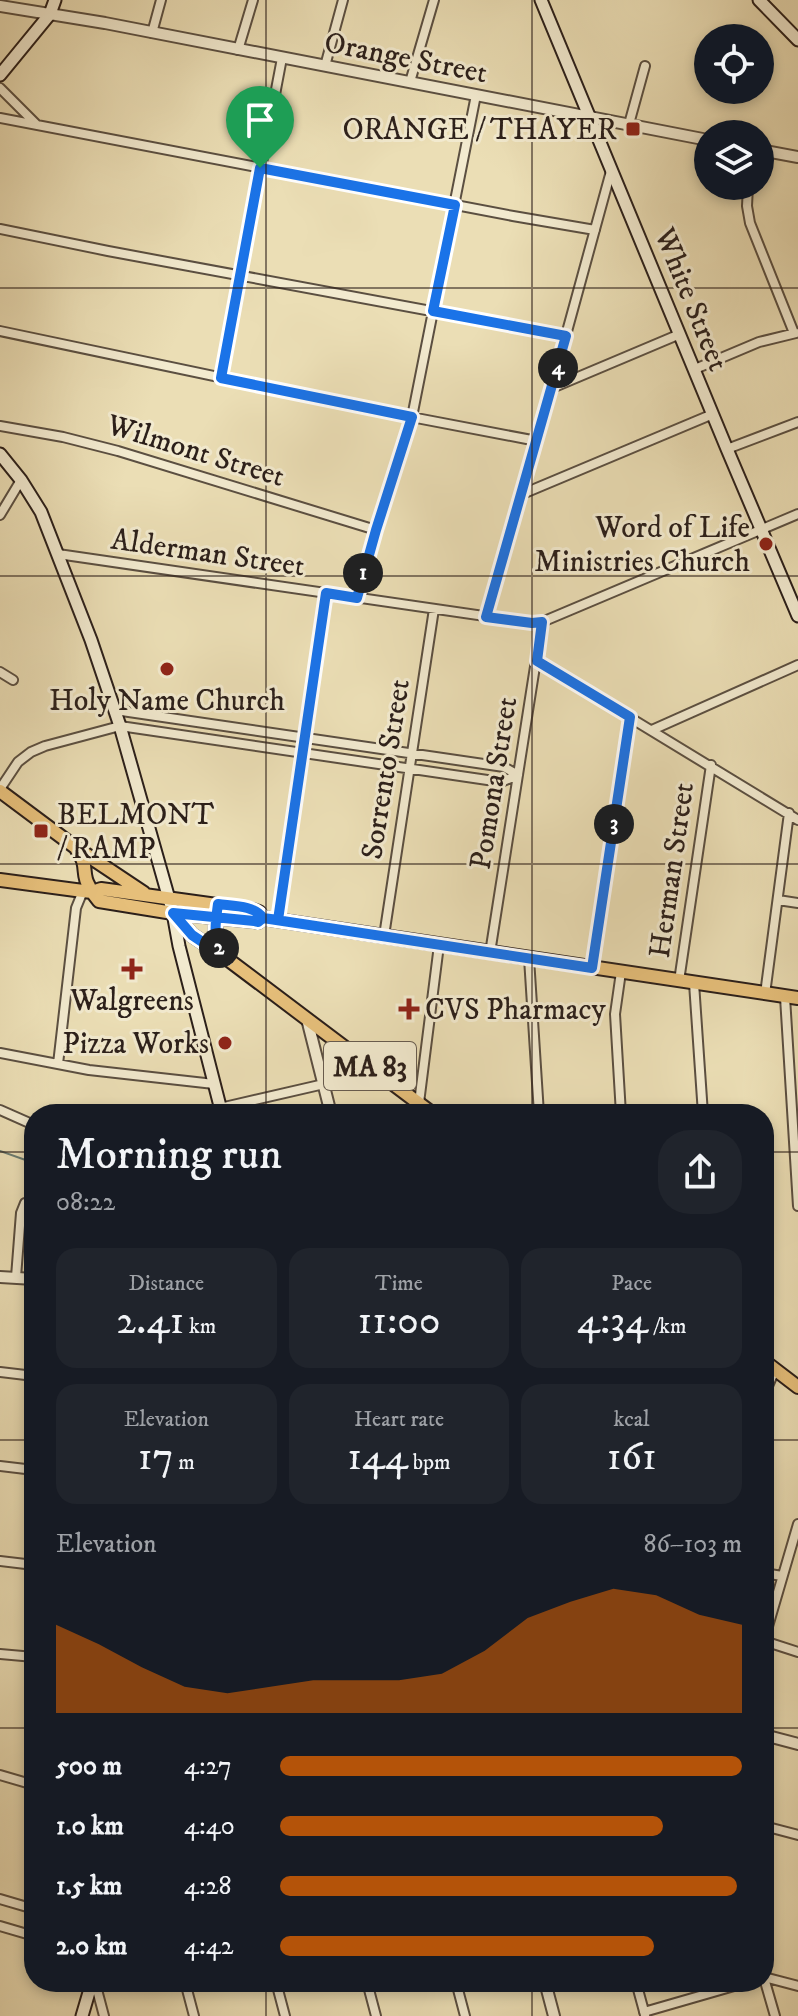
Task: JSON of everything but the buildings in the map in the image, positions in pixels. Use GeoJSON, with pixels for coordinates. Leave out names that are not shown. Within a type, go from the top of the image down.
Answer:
{"type":"FeatureCollection","features":[{"type":"Feature","properties":{"kind":"main road"},"geometry":{"type":"LineString","coordinates":[[0,75],[50,14],[55,0]]}},
{"type":"Feature","properties":{"kind":"main road","name":"White Street"},"geometry":{"type":"LineString","coordinates":[[541,0],[798,612]]}},
{"type":"Feature","properties":{"kind":"main road"},"geometry":{"type":"LineString","coordinates":[[759,0],[798,40]]}},
{"type":"Feature","properties":{"kind":"main road"},"geometry":{"type":"LineString","coordinates":[[0,454],[41,512],[115,710],[173,913],[219,1104]]}},
{"type":"Feature","properties":{"kind":"main road"},"geometry":{"type":"LineString","coordinates":[[0,790],[75,847],[146,895]]}},
{"type":"Feature","properties":{"kind":"main road"},"geometry":{"type":"LineString","coordinates":[[75,847],[85,862],[88,890],[99,901],[216,918],[258,922],[263,918],[278,920],[791,998]]}},
{"type":"Feature","properties":{"kind":"main road"},"geometry":{"type":"LineString","coordinates":[[88,890],[96,882],[99,863]]}},
{"type":"Feature","properties":{"kind":"main road"},"geometry":{"type":"LineString","coordinates":[[0,880],[218,904],[253,910],[263,918]]}},
{"type":"Feature","properties":{"kind":"main road"},"geometry":{"type":"LineString","coordinates":[[218,904],[215,935],[226,958]]}},
{"type":"Feature","properties":{"kind":"main road","name":"MA 83"},"geometry":{"type":"LineString","coordinates":[[173,913],[192,935],[419,1103]]}},
{"type":"Feature","properties":{"kind":"main road"},"geometry":{"type":"LineString","coordinates":[[775,1370],[798,1387]]}},
{"type":"Feature","properties":{"kind":"main road"},"geometry":{"type":"LineString","coordinates":[[82,2016],[90,1992]]}},
{"type":"Feature","properties":{"kind":"street"},"geometry":{"type":"LineString","coordinates":[[152,33],[161,0]]}},
{"type":"Feature","properties":{"kind":"street"},"geometry":{"type":"LineString","coordinates":[[238,50],[253,0]]}},
{"type":"Feature","properties":{"kind":"street"},"geometry":{"type":"LineString","coordinates":[[325,66],[343,0]]}},
{"type":"Feature","properties":{"kind":"street"},"geometry":{"type":"LineString","coordinates":[[410,82],[434,0]]}},
{"type":"Feature","properties":{"kind":"street","name":"Orange Street"},"geometry":{"type":"LineString","coordinates":[[0,6],[694,137]]}},
{"type":"Feature","properties":{"kind":"street"},"geometry":{"type":"LineString","coordinates":[[221,378],[282,58]]}},
{"type":"Feature","properties":{"kind":"street"},"geometry":{"type":"LineString","coordinates":[[629,124],[645,66]]}},
{"type":"Feature","properties":{"kind":"street"},"geometry":{"type":"LineString","coordinates":[[0,88],[38,126]]}},
{"type":"Feature","properties":{"kind":"street"},"geometry":{"type":"LineString","coordinates":[[357,598],[412,417],[476,95]]}},
{"type":"Feature","properties":{"kind":"street"},"geometry":{"type":"LineString","coordinates":[[0,118],[595,230]]}},
{"type":"Feature","properties":{"kind":"street"},"geometry":{"type":"LineString","coordinates":[[774,153],[798,157]]}},
{"type":"Feature","properties":{"kind":"street"},"geometry":{"type":"LineString","coordinates":[[486,617],[612,168]]}},
{"type":"Feature","properties":{"kind":"street"},"geometry":{"type":"LineString","coordinates":[[695,369],[759,342],[796,333],[754,237],[748,216],[748,200]]}},
{"type":"Feature","properties":{"kind":"street"},"geometry":{"type":"LineString","coordinates":[[0,229],[566,336]]}},
{"type":"Feature","properties":{"kind":"street"},"geometry":{"type":"LineString","coordinates":[[0,331],[537,441]]}},
{"type":"Feature","properties":{"kind":"street"},"geometry":{"type":"LineString","coordinates":[[552,388],[680,334]]}},
{"type":"Feature","properties":{"kind":"street"},"geometry":{"type":"LineString","coordinates":[[520,495],[713,414]]}},
{"type":"Feature","properties":{"kind":"street"},"geometry":{"type":"LineString","coordinates":[[727,449],[798,422]]}},
{"type":"Feature","properties":{"kind":"street","name":"Wilmont Street"},"geometry":{"type":"LineString","coordinates":[[0,426],[118,451],[376,530]]}},
{"type":"Feature","properties":{"kind":"street"},"geometry":{"type":"LineString","coordinates":[[0,515],[21,480]]}},
{"type":"Feature","properties":{"kind":"street"},"geometry":{"type":"LineString","coordinates":[[542,622],[798,514]]}},
{"type":"Feature","properties":{"kind":"street","name":"Alderman Street"},"geometry":{"type":"LineString","coordinates":[[58,554],[486,617],[542,622]]}},
{"type":"Feature","properties":{"kind":"street"},"geometry":{"type":"LineString","coordinates":[[278,920],[326,593]]}},
{"type":"Feature","properties":{"kind":"street","name":"Sorrento Street"},"geometry":{"type":"LineString","coordinates":[[384,936],[434,609]]}},
{"type":"Feature","properties":{"kind":"street","name":"Pomona Street"},"geometry":{"type":"LineString","coordinates":[[490,953],[542,622]]}},
{"type":"Feature","properties":{"kind":"street"},"geometry":{"type":"LineString","coordinates":[[537,661],[798,820]]}},
{"type":"Feature","properties":{"kind":"street"},"geometry":{"type":"LineString","coordinates":[[652,730],[798,665]]}},
{"type":"Feature","properties":{"kind":"street"},"geometry":{"type":"LineString","coordinates":[[0,672],[13,680]]}},
{"type":"Feature","properties":{"kind":"street"},"geometry":{"type":"LineString","coordinates":[[115,710],[504,767],[518,775]]}},
{"type":"Feature","properties":{"kind":"street"},"geometry":{"type":"LineString","coordinates":[[592,968],[630,717]]}},
{"type":"Feature","properties":{"kind":"street"},"geometry":{"type":"LineString","coordinates":[[0,790],[18,762],[31,752],[120,726],[501,782],[518,775]]}},
{"type":"Feature","properties":{"kind":"street","name":"Herman Street"},"geometry":{"type":"LineString","coordinates":[[679,981],[711,765]]}},
{"type":"Feature","properties":{"kind":"street"},"geometry":{"type":"LineString","coordinates":[[765,994],[789,813]]}},
{"type":"Feature","properties":{"kind":"street"},"geometry":{"type":"LineString","coordinates":[[58,1064],[76,908],[88,890]]}},
{"type":"Feature","properties":{"kind":"street"},"geometry":{"type":"LineString","coordinates":[[778,900],[798,903]]}},
{"type":"Feature","properties":{"kind":"street"},"geometry":{"type":"LineString","coordinates":[[419,1103],[439,945]]}},
{"type":"Feature","properties":{"kind":"street"},"geometry":{"type":"LineString","coordinates":[[529,958],[538,1104]]}},
{"type":"Feature","properties":{"kind":"street"},"geometry":{"type":"LineString","coordinates":[[620,1104],[615,1014],[621,972]]}},
{"type":"Feature","properties":{"kind":"street"},"geometry":{"type":"LineString","coordinates":[[694,983],[702,1104]]}},
{"type":"Feature","properties":{"kind":"street"},"geometry":{"type":"LineString","coordinates":[[791,998],[798,1206]]}},
{"type":"Feature","properties":{"kind":"street"},"geometry":{"type":"LineString","coordinates":[[307,1019],[329,1104]]}},
{"type":"Feature","properties":{"kind":"street"},"geometry":{"type":"LineString","coordinates":[[0,1053],[89,1070],[214,1084]]}},
{"type":"Feature","properties":{"kind":"street"},"geometry":{"type":"LineString","coordinates":[[248,1104],[324,1084]]}},
{"type":"Feature","properties":{"kind":"street"},"geometry":{"type":"LineString","coordinates":[[0,1110],[24,1121]]}},
{"type":"Feature","properties":{"kind":"street"},"geometry":{"type":"LineString","coordinates":[[16,1277],[24,1206]]}},
{"type":"Feature","properties":{"kind":"street"},"geometry":{"type":"LineString","coordinates":[[0,1277],[24,1278]]}},
{"type":"Feature","properties":{"kind":"street"},"geometry":{"type":"LineString","coordinates":[[0,1372],[24,1375]]}},
{"type":"Feature","properties":{"kind":"street"},"geometry":{"type":"LineString","coordinates":[[0,1466],[24,1469]]}},
{"type":"Feature","properties":{"kind":"street"},"geometry":{"type":"LineString","coordinates":[[774,1604],[798,1524]]}},
{"type":"Feature","properties":{"kind":"street"},"geometry":{"type":"LineString","coordinates":[[788,1558],[798,1561]]}},
{"type":"Feature","properties":{"kind":"street"},"geometry":{"type":"LineString","coordinates":[[0,1561],[24,1564]]}},
{"type":"Feature","properties":{"kind":"street"},"geometry":{"type":"LineString","coordinates":[[774,1575],[782,1576]]}},
{"type":"Feature","properties":{"kind":"street"},"geometry":{"type":"LineString","coordinates":[[774,1644],[798,1652]]}},
{"type":"Feature","properties":{"kind":"street"},"geometry":{"type":"LineString","coordinates":[[0,1654],[24,1656]]}},
{"type":"Feature","properties":{"kind":"street"},"geometry":{"type":"LineString","coordinates":[[774,1738],[798,1744]]}},
{"type":"Feature","properties":{"kind":"street"},"geometry":{"type":"LineString","coordinates":[[0,1775],[24,1782]]}},
{"type":"Feature","properties":{"kind":"street"},"geometry":{"type":"LineString","coordinates":[[774,1829],[798,1835]]}},
{"type":"Feature","properties":{"kind":"street"},"geometry":{"type":"LineString","coordinates":[[0,1899],[24,1906]]}},
{"type":"Feature","properties":{"kind":"street"},"geometry":{"type":"LineString","coordinates":[[0,1926],[24,1933]]}},
{"type":"Feature","properties":{"kind":"street"},"geometry":{"type":"LineString","coordinates":[[774,1980],[798,1986]]}},
{"type":"Feature","properties":{"kind":"street"},"geometry":{"type":"LineString","coordinates":[[97,1992],[104,2016]]}},
{"type":"Feature","properties":{"kind":"street"},"geometry":{"type":"LineString","coordinates":[[188,1992],[194,2016]]}},
{"type":"Feature","properties":{"kind":"street"},"geometry":{"type":"LineString","coordinates":[[279,1992],[285,2016]]}},
{"type":"Feature","properties":{"kind":"street"},"geometry":{"type":"LineString","coordinates":[[370,1992],[376,2016]]}},
{"type":"Feature","properties":{"kind":"street"},"geometry":{"type":"LineString","coordinates":[[459,1992],[465,2016]]}},
{"type":"Feature","properties":{"kind":"street"},"geometry":{"type":"LineString","coordinates":[[548,1992],[554,2016]]}},
{"type":"Feature","properties":{"kind":"street"},"geometry":{"type":"LineString","coordinates":[[638,1992],[644,2014],[716,1992]]}},
{"type":"Feature","properties":{"kind":"street"},"geometry":{"type":"LineString","coordinates":[[768,1992],[775,2016]]}},
{"type":"Feature","properties":{"kind":"waterway"},"geometry":{"type":"LineString","coordinates":[[0,1151],[24,1159]]}},
{"type":"Feature","properties":{"kind":"place","name":"ORANGE / THAYER"},"geometry":{"type":"Point","coordinates":[633,129]}},
{"type":"Feature","properties":{"kind":"place","name":"Word of Life Ministries Church"},"geometry":{"type":"Point","coordinates":[766,544]}},
{"type":"Feature","properties":{"kind":"place","name":"Holy Name Church"},"geometry":{"type":"Point","coordinates":[167,669]}},
{"type":"Feature","properties":{"kind":"place","name":"BELMONT / RAMP"},"geometry":{"type":"Point","coordinates":[41,831]}},
{"type":"Feature","properties":{"kind":"place","name":"Walgreens"},"geometry":{"type":"Point","coordinates":[132,969]}},
{"type":"Feature","properties":{"kind":"place","name":"CVS Pharmacy"},"geometry":{"type":"Point","coordinates":[409,1009]}},
{"type":"Feature","properties":{"kind":"place","name":"Pizza Works"},"geometry":{"type":"Point","coordinates":[225,1043]}},
{"type":"Feature","properties":{"kind":"route"},"geometry":{"type":"LineString","coordinates":[[260,168],[221,378],[412,417],[357,598],[326,593],[278,920],[263,918],[258,922],[254,921],[216,918],[173,913],[192,935],[226,958],[215,935],[216,918],[218,904],[253,910],[263,918],[592,968],[630,717],[537,661],[542,622],[486,617],[566,336],[433,311],[455,205],[260,168]]}}]}
